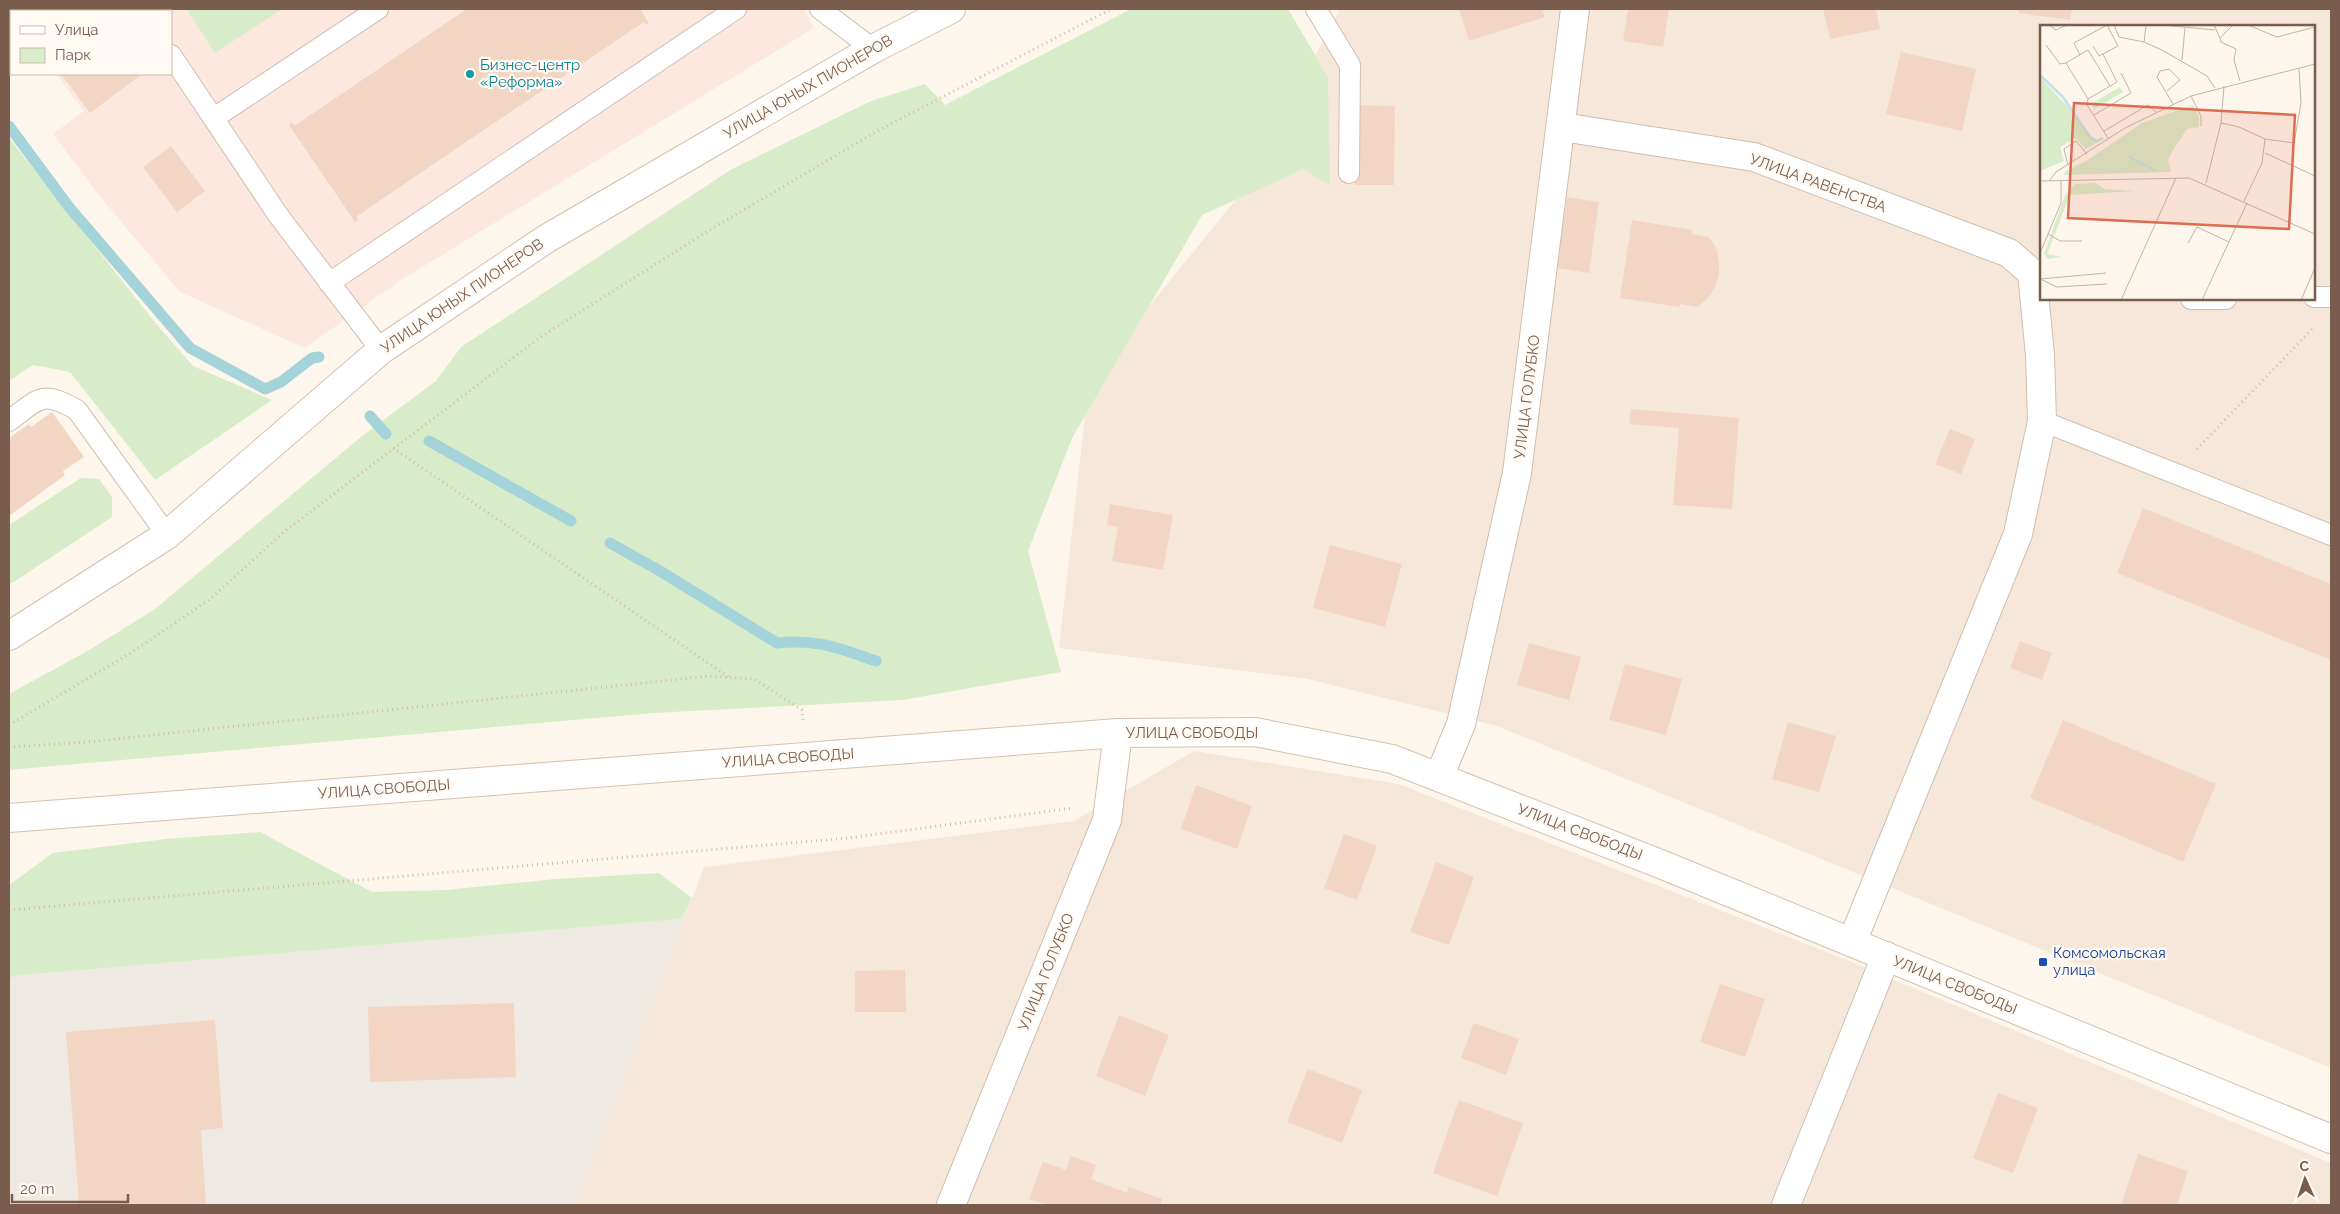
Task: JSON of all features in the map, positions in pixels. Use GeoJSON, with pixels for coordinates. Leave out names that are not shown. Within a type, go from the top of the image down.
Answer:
{"type":"FeatureCollection","features":[{"type":"Feature","properties":{"kind":"main road","name":"УЛИЦА ЮНЫХ ПИОНЕРОВ"},"geometry":{"type":"LineString","coordinates":[[9,636],[167,535],[381,350],[546,239],[873,49],[951,9]]}},
{"type":"Feature","properties":{"kind":"main road","name":"УЛИЦА ГОЛУБКО"},"geometry":{"type":"LineString","coordinates":[[1440,777],[1461,724],[1517,473],[1562,127],[1575,9]]}},
{"type":"Feature","properties":{"kind":"main road","name":"УЛИЦА РАВЕНСТВА"},"geometry":{"type":"LineString","coordinates":[[1562,127],[1754,158],[2009,253],[2037,274]]}},
{"type":"Feature","properties":{"kind":"main road"},"geometry":{"type":"LineString","coordinates":[[1852,942],[2018,534],[2042,421],[2037,274]]}},
{"type":"Feature","properties":{"kind":"main road","name":"УЛИЦА СВОБОДЫ"},"geometry":{"type":"LineString","coordinates":[[9,818],[1118,733],[1256,732],[1392,759],[1440,777],[1663,865],[2331,1139]]}},
{"type":"Feature","properties":{"kind":"main road","name":"УЛИЦА ГОЛУБКО"},"geometry":{"type":"LineString","coordinates":[[951,1205],[1107,820],[1118,733]]}},
{"type":"Feature","properties":{"kind":"main road"},"geometry":{"type":"LineString","coordinates":[[1786,1205],[1886,956]]}},
{"type":"Feature","properties":{"kind":"lane"},"geometry":{"type":"LineString","coordinates":[[214,118],[378,9]]}},
{"type":"Feature","properties":{"kind":"lane"},"geometry":{"type":"LineString","coordinates":[[330,283],[736,9]]}},
{"type":"Feature","properties":{"kind":"lane"},"geometry":{"type":"LineString","coordinates":[[820,9],[873,49]]}},
{"type":"Feature","properties":{"kind":"lane"},"geometry":{"type":"LineString","coordinates":[[1316,9],[1350,65],[1349,173]]}},
{"type":"Feature","properties":{"kind":"lane"},"geometry":{"type":"LineString","coordinates":[[172,56],[278,215],[381,350]]}},
{"type":"Feature","properties":{"kind":"lane"},"geometry":{"type":"LineString","coordinates":[[2315,297],[2331,297]]}},
{"type":"Feature","properties":{"kind":"lane"},"geometry":{"type":"LineString","coordinates":[[9,421],[41,398],[58,399],[77,410],[167,535]]}},
{"type":"Feature","properties":{"kind":"lane"},"geometry":{"type":"LineString","coordinates":[[2042,421],[2331,535]]}},
{"type":"Feature","properties":{"kind":"path"},"geometry":{"type":"LineString","coordinates":[[9,725],[129,654],[209,600],[285,530],[542,336],[713,228],[879,130],[1111,9]]}},
{"type":"Feature","properties":{"kind":"path"},"geometry":{"type":"LineString","coordinates":[[2174,473],[2318,324]]}},
{"type":"Feature","properties":{"kind":"path"},"geometry":{"type":"LineString","coordinates":[[393,448],[730,678]]}},
{"type":"Feature","properties":{"kind":"path"},"geometry":{"type":"LineString","coordinates":[[9,747],[87,742],[709,676],[754,679],[802,710],[805,757]]}},
{"type":"Feature","properties":{"kind":"path"},"geometry":{"type":"LineString","coordinates":[[9,910],[848,838],[1109,804]]}},
{"type":"Feature","properties":{"kind":"shaded area"},"geometry":{"type":"Polygon","coordinates":[[[9,9],[804,9],[814,28],[401,280],[305,348],[180,292],[98,194],[53,134],[84,111],[57,75],[172,75],[172,10],[10,10],[10,32],[9,9]]]}},
{"type":"Feature","properties":{"kind":"shaded area"},"geometry":{"type":"Polygon","coordinates":[[[1340,9],[2331,9],[2331,1068],[1497,726],[1308,679],[1059,648],[1089,380],[1247,186],[1340,9]]]}},
{"type":"Feature","properties":{"kind":"shaded area"},"geometry":{"type":"Polygon","coordinates":[[[1194,751],[1399,784],[1842,958],[2331,1163],[2331,1205],[575,1205],[704,867],[1074,821],[1194,751]]]}},
{"type":"Feature","properties":{"kind":"shaded area"},"geometry":{"type":"Polygon","coordinates":[[[692,898],[575,1205],[9,1205],[9,984],[11,976],[681,919],[692,898]]]}},
{"type":"Feature","properties":{"kind":"green space"},"geometry":{"type":"Polygon","coordinates":[[[186,9],[282,9],[215,53],[186,9]]]}},
{"type":"Feature","properties":{"kind":"green space"},"geometry":{"type":"Polygon","coordinates":[[[1131,9],[1288,9],[1328,77],[1330,186],[1304,169],[1202,215],[1072,438],[1028,551],[1061,672],[903,700],[653,713],[9,770],[9,694],[91,649],[155,609],[362,436],[436,381],[461,347],[732,169],[871,101],[925,84],[945,105],[1131,9]]]}},
{"type":"Feature","properties":{"kind":"green space"},"geometry":{"type":"Polygon","coordinates":[[[9,138],[158,326],[193,366],[272,400],[155,480],[70,372],[33,365],[9,381],[9,138]]]}},
{"type":"Feature","properties":{"kind":"green space"},"geometry":{"type":"Polygon","coordinates":[[[81,478],[99,479],[112,497],[112,517],[9,585],[9,525],[81,478]]]}},
{"type":"Feature","properties":{"kind":"green space"},"geometry":{"type":"Polygon","coordinates":[[[260,832],[372,892],[445,890],[556,879],[659,873],[692,898],[681,919],[12,976],[9,984],[9,885],[53,853],[166,839],[260,832]]]}},
{"type":"Feature","properties":{"kind":"building"},"geometry":{"type":"Polygon","coordinates":[[[9,9],[115,10],[10,10],[10,26],[9,9]]]}},
{"type":"Feature","properties":{"kind":"building","name":"Бизнес-центр «Реформа»"},"geometry":{"type":"Polygon","coordinates":[[[467,9],[640,9],[649,23],[646,25],[644,22],[457,148],[356,217],[358,220],[355,222],[289,125],[292,122],[294,126],[467,9]]]}},
{"type":"Feature","properties":{"kind":"building"},"geometry":{"type":"Polygon","coordinates":[[[1459,9],[1542,9],[1545,17],[1469,41],[1459,9]]]}},
{"type":"Feature","properties":{"kind":"building"},"geometry":{"type":"Polygon","coordinates":[[[1628,9],[1669,9],[1663,47],[1623,41],[1628,9]]]}},
{"type":"Feature","properties":{"kind":"building"},"geometry":{"type":"Polygon","coordinates":[[[1823,9],[1876,9],[1880,29],[1830,39],[1823,9]]]}},
{"type":"Feature","properties":{"kind":"building"},"geometry":{"type":"Polygon","coordinates":[[[2019,9],[2072,9],[2070,20],[2018,13],[2019,9]]]}},
{"type":"Feature","properties":{"kind":"building"},"geometry":{"type":"Polygon","coordinates":[[[1901,52],[1976,69],[1962,131],[1886,114],[1901,52]]]}},
{"type":"Feature","properties":{"kind":"building"},"geometry":{"type":"Polygon","coordinates":[[[62,75],[141,75],[90,113],[62,75]]]}},
{"type":"Feature","properties":{"kind":"building"},"geometry":{"type":"Polygon","coordinates":[[[1355,105],[1395,106],[1394,185],[1354,185],[1355,105]]]}},
{"type":"Feature","properties":{"kind":"building"},"geometry":{"type":"Polygon","coordinates":[[[171,146],[205,191],[177,212],[143,167],[171,146]]]}},
{"type":"Feature","properties":{"kind":"building"},"geometry":{"type":"Polygon","coordinates":[[[1567,197],[1599,202],[1589,273],[1557,268],[1567,197]]]}},
{"type":"Feature","properties":{"kind":"building"},"geometry":{"type":"Polygon","coordinates":[[[1632,220],[1693,230],[1692,234],[1709,237],[1716,248],[1719,274],[1715,287],[1708,298],[1698,307],[1680,304],[1680,307],[1620,298],[1632,220]]]}},
{"type":"Feature","properties":{"kind":"building"},"geometry":{"type":"Polygon","coordinates":[[[1631,409],[1739,418],[1732,509],[1673,505],[1679,428],[1629,424],[1631,409]]]}},
{"type":"Feature","properties":{"kind":"building"},"geometry":{"type":"Polygon","coordinates":[[[52,412],[84,457],[63,471],[65,475],[9,516],[9,438],[29,424],[31,427],[52,412]]]}},
{"type":"Feature","properties":{"kind":"building"},"geometry":{"type":"Polygon","coordinates":[[[1950,429],[1975,439],[1961,474],[1935,464],[1950,429]]]}},
{"type":"Feature","properties":{"kind":"building"},"geometry":{"type":"Polygon","coordinates":[[[1110,504],[1173,515],[1163,570],[1112,561],[1118,527],[1107,525],[1110,504]]]}},
{"type":"Feature","properties":{"kind":"building"},"geometry":{"type":"Polygon","coordinates":[[[2143,508],[2331,584],[2331,660],[2117,573],[2143,508]]]}},
{"type":"Feature","properties":{"kind":"building"},"geometry":{"type":"Polygon","coordinates":[[[1330,545],[1402,564],[1385,627],[1313,608],[1330,545]]]}},
{"type":"Feature","properties":{"kind":"building"},"geometry":{"type":"Polygon","coordinates":[[[2020,641],[2052,653],[2042,680],[2010,668],[2020,641]]]}},
{"type":"Feature","properties":{"kind":"building"},"geometry":{"type":"Polygon","coordinates":[[[1529,643],[1581,657],[1569,700],[1517,685],[1529,643]]]}},
{"type":"Feature","properties":{"kind":"building"},"geometry":{"type":"Polygon","coordinates":[[[1625,664],[1682,679],[1666,735],[1609,720],[1625,664]]]}},
{"type":"Feature","properties":{"kind":"building"},"geometry":{"type":"Polygon","coordinates":[[[2063,720],[2216,784],[2183,862],[2030,798],[2063,720]]]}},
{"type":"Feature","properties":{"kind":"building"},"geometry":{"type":"Polygon","coordinates":[[[1788,722],[1836,736],[1819,792],[1772,779],[1788,722]]]}},
{"type":"Feature","properties":{"kind":"building"},"geometry":{"type":"Polygon","coordinates":[[[1196,785],[1252,806],[1237,849],[1181,829],[1196,785]]]}},
{"type":"Feature","properties":{"kind":"building"},"geometry":{"type":"Polygon","coordinates":[[[1344,834],[1377,846],[1357,900],[1324,888],[1344,834]]]}},
{"type":"Feature","properties":{"kind":"building"},"geometry":{"type":"Polygon","coordinates":[[[1436,862],[1474,877],[1449,945],[1410,932],[1436,862]]]}},
{"type":"Feature","properties":{"kind":"building"},"geometry":{"type":"Polygon","coordinates":[[[905,970],[906,1012],[855,1012],[855,971],[905,970]]]}},
{"type":"Feature","properties":{"kind":"building"},"geometry":{"type":"Polygon","coordinates":[[[1720,984],[1765,999],[1745,1057],[1700,1042],[1720,984]]]}},
{"type":"Feature","properties":{"kind":"building"},"geometry":{"type":"Polygon","coordinates":[[[514,1003],[516,1077],[370,1082],[368,1007],[514,1003]]]}},
{"type":"Feature","properties":{"kind":"building"},"geometry":{"type":"Polygon","coordinates":[[[1119,1015],[1169,1035],[1145,1096],[1096,1076],[1119,1015]]]}},
{"type":"Feature","properties":{"kind":"building"},"geometry":{"type":"Polygon","coordinates":[[[215,1020],[223,1128],[201,1130],[206,1205],[79,1205],[66,1032],[215,1020]]]}},
{"type":"Feature","properties":{"kind":"building"},"geometry":{"type":"Polygon","coordinates":[[[1474,1023],[1519,1039],[1506,1075],[1461,1058],[1474,1023]]]}},
{"type":"Feature","properties":{"kind":"building"},"geometry":{"type":"Polygon","coordinates":[[[1308,1069],[1362,1090],[1342,1143],[1287,1122],[1308,1069]]]}},
{"type":"Feature","properties":{"kind":"building"},"geometry":{"type":"Polygon","coordinates":[[[1998,1093],[2038,1108],[2013,1173],[1973,1158],[1998,1093]]]}},
{"type":"Feature","properties":{"kind":"building"},"geometry":{"type":"Polygon","coordinates":[[[1459,1100],[1523,1123],[1497,1196],[1433,1173],[1459,1100]]]}},
{"type":"Feature","properties":{"kind":"building"},"geometry":{"type":"Polygon","coordinates":[[[2138,1154],[2188,1171],[2177,1205],[2121,1205],[2138,1154]]]}},
{"type":"Feature","properties":{"kind":"building"},"geometry":{"type":"Polygon","coordinates":[[[1071,1156],[1096,1165],[1091,1179],[1127,1193],[1129,1187],[1162,1199],[1160,1205],[1047,1205],[1029,1199],[1043,1162],[1066,1170],[1071,1156]]]}},
{"type":"Feature","properties":{"kind":"waterway"},"geometry":{"type":"LineString","coordinates":[[9,126],[69,207],[190,348],[265,389],[281,382],[312,358],[319,357]]}},
{"type":"Feature","properties":{"kind":"waterway"},"geometry":{"type":"LineString","coordinates":[[370,416],[386,434]]}},
{"type":"Feature","properties":{"kind":"waterway"},"geometry":{"type":"LineString","coordinates":[[429,441],[571,521]]}},
{"type":"Feature","properties":{"kind":"waterway"},"geometry":{"type":"LineString","coordinates":[[610,543],[660,571],[777,643],[804,642],[828,646],[876,661]]}},
{"type":"Feature","properties":{"kind":"place","name":"Бизнес-центр «Реформа»"},"geometry":{"type":"Point","coordinates":[470,74]}},
{"type":"Feature","properties":{"kind":"place","name":"Комсомольская улица"},"geometry":{"type":"Point","coordinates":[2043,962]}}]}
